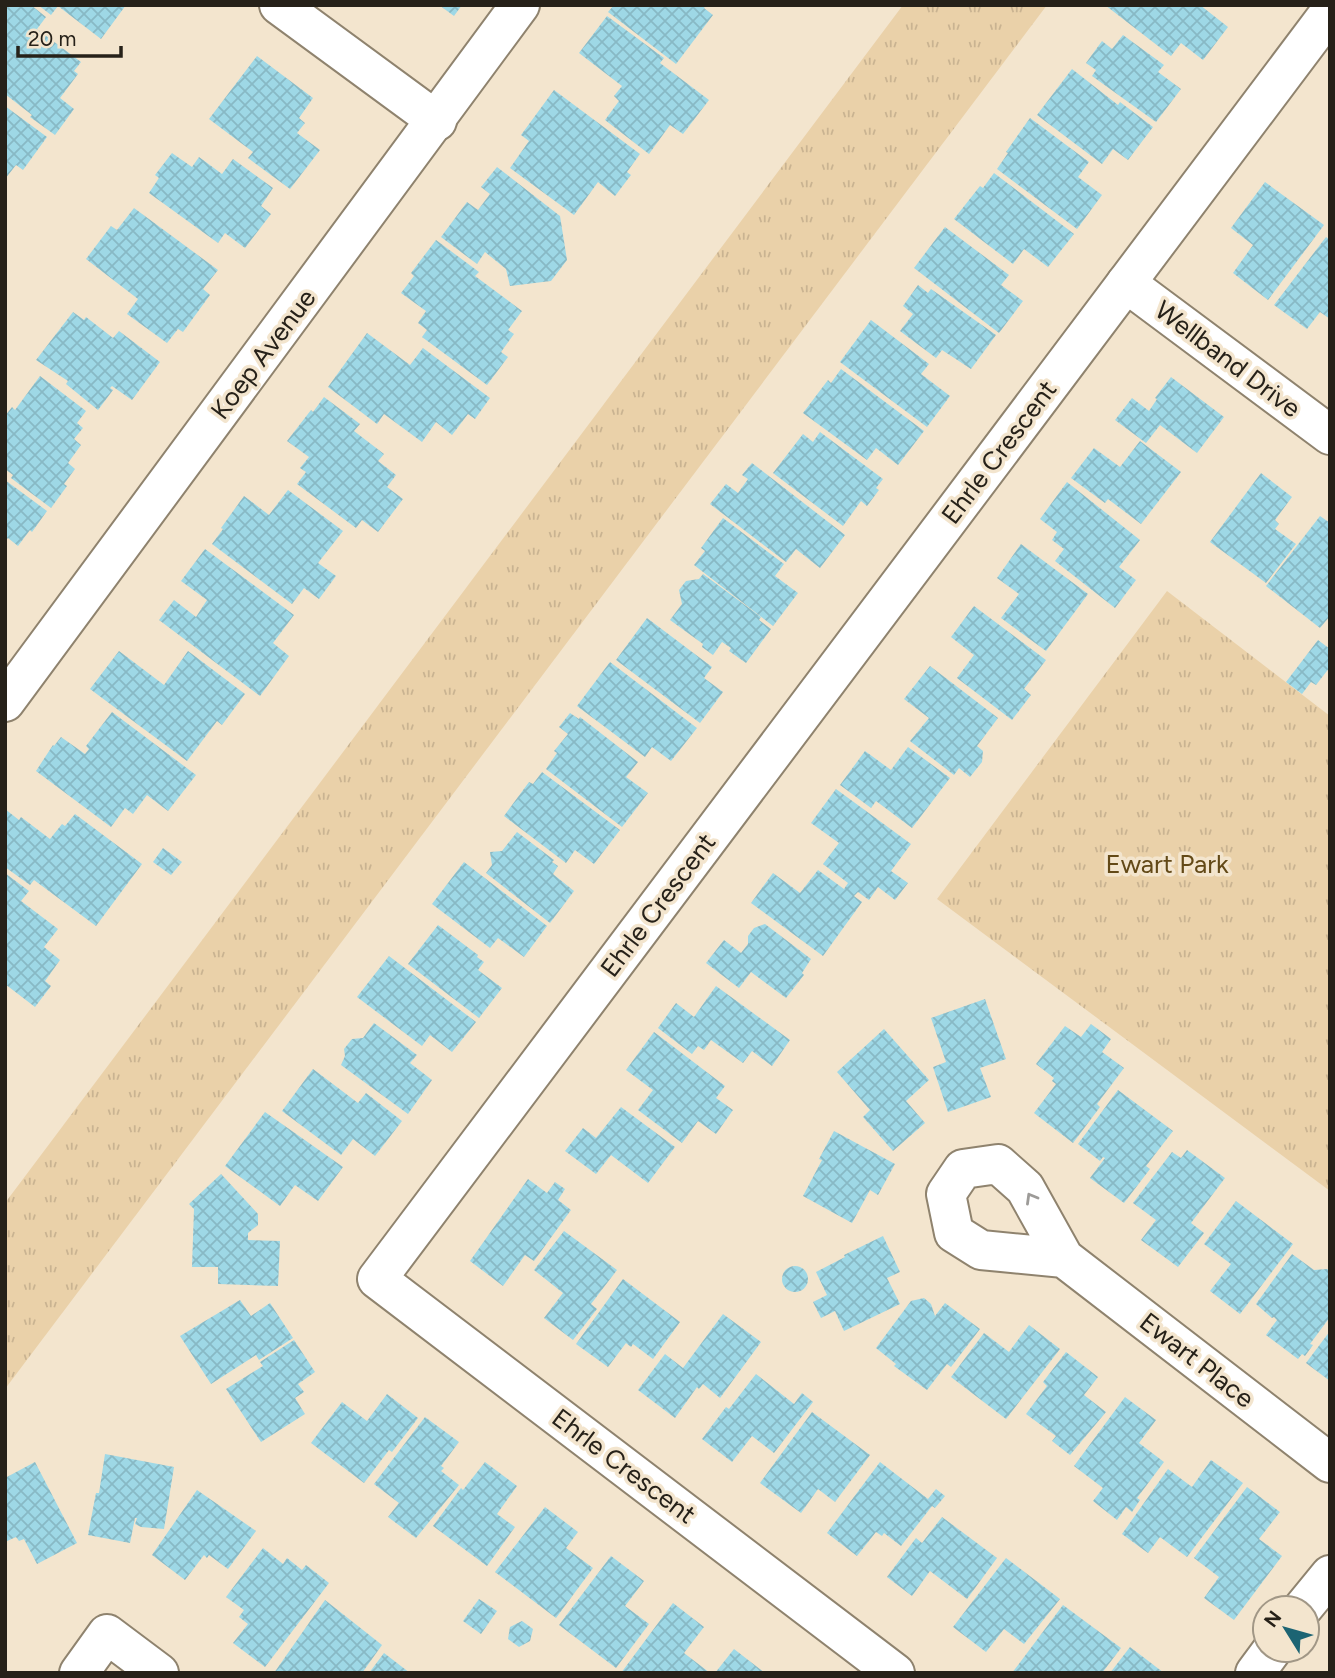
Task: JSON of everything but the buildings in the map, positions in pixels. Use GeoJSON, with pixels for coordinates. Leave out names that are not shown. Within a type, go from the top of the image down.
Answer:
{"type":"FeatureCollection","features":[{"type":"Feature","properties":{"kind":"street"},"geometry":{"type":"LineString","coordinates":[[279,5],[437,121]]}},
{"type":"Feature","properties":{"kind":"street","name":"Koep Avenue"},"geometry":{"type":"LineString","coordinates":[[5,702],[437,121],[520,5]]}},
{"type":"Feature","properties":{"kind":"street","name":"Ehrle Crescent"},"geometry":{"type":"LineString","coordinates":[[895,1673],[377,1279],[1330,12]]}},
{"type":"Feature","properties":{"kind":"street","name":"Wellband Drive"},"geometry":{"type":"LineString","coordinates":[[1126,283],[1330,435]]}},
{"type":"Feature","properties":{"kind":"street","name":"Ewart Place"},"geometry":{"type":"LineString","coordinates":[[1064,1258],[1330,1463]]}},
{"type":"Feature","properties":{"kind":"street"},"geometry":{"type":"LineString","coordinates":[[1315,1594],[1330,1576]]}},
{"type":"Feature","properties":{"kind":"street"},"geometry":{"type":"LineString","coordinates":[[79,1673],[107,1634],[159,1673]]}},
{"type":"Feature","properties":{"kind":"green space"},"geometry":{"type":"Polygon","coordinates":[[[903,5],[1047,5],[5,1389],[5,1203],[903,5]]]}},
{"type":"Feature","properties":{"kind":"green space","name":"Ewart Park"},"geometry":{"type":"Polygon","coordinates":[[[1167,591],[1330,716],[1330,1191],[937,899],[1167,591]]]}}]}
